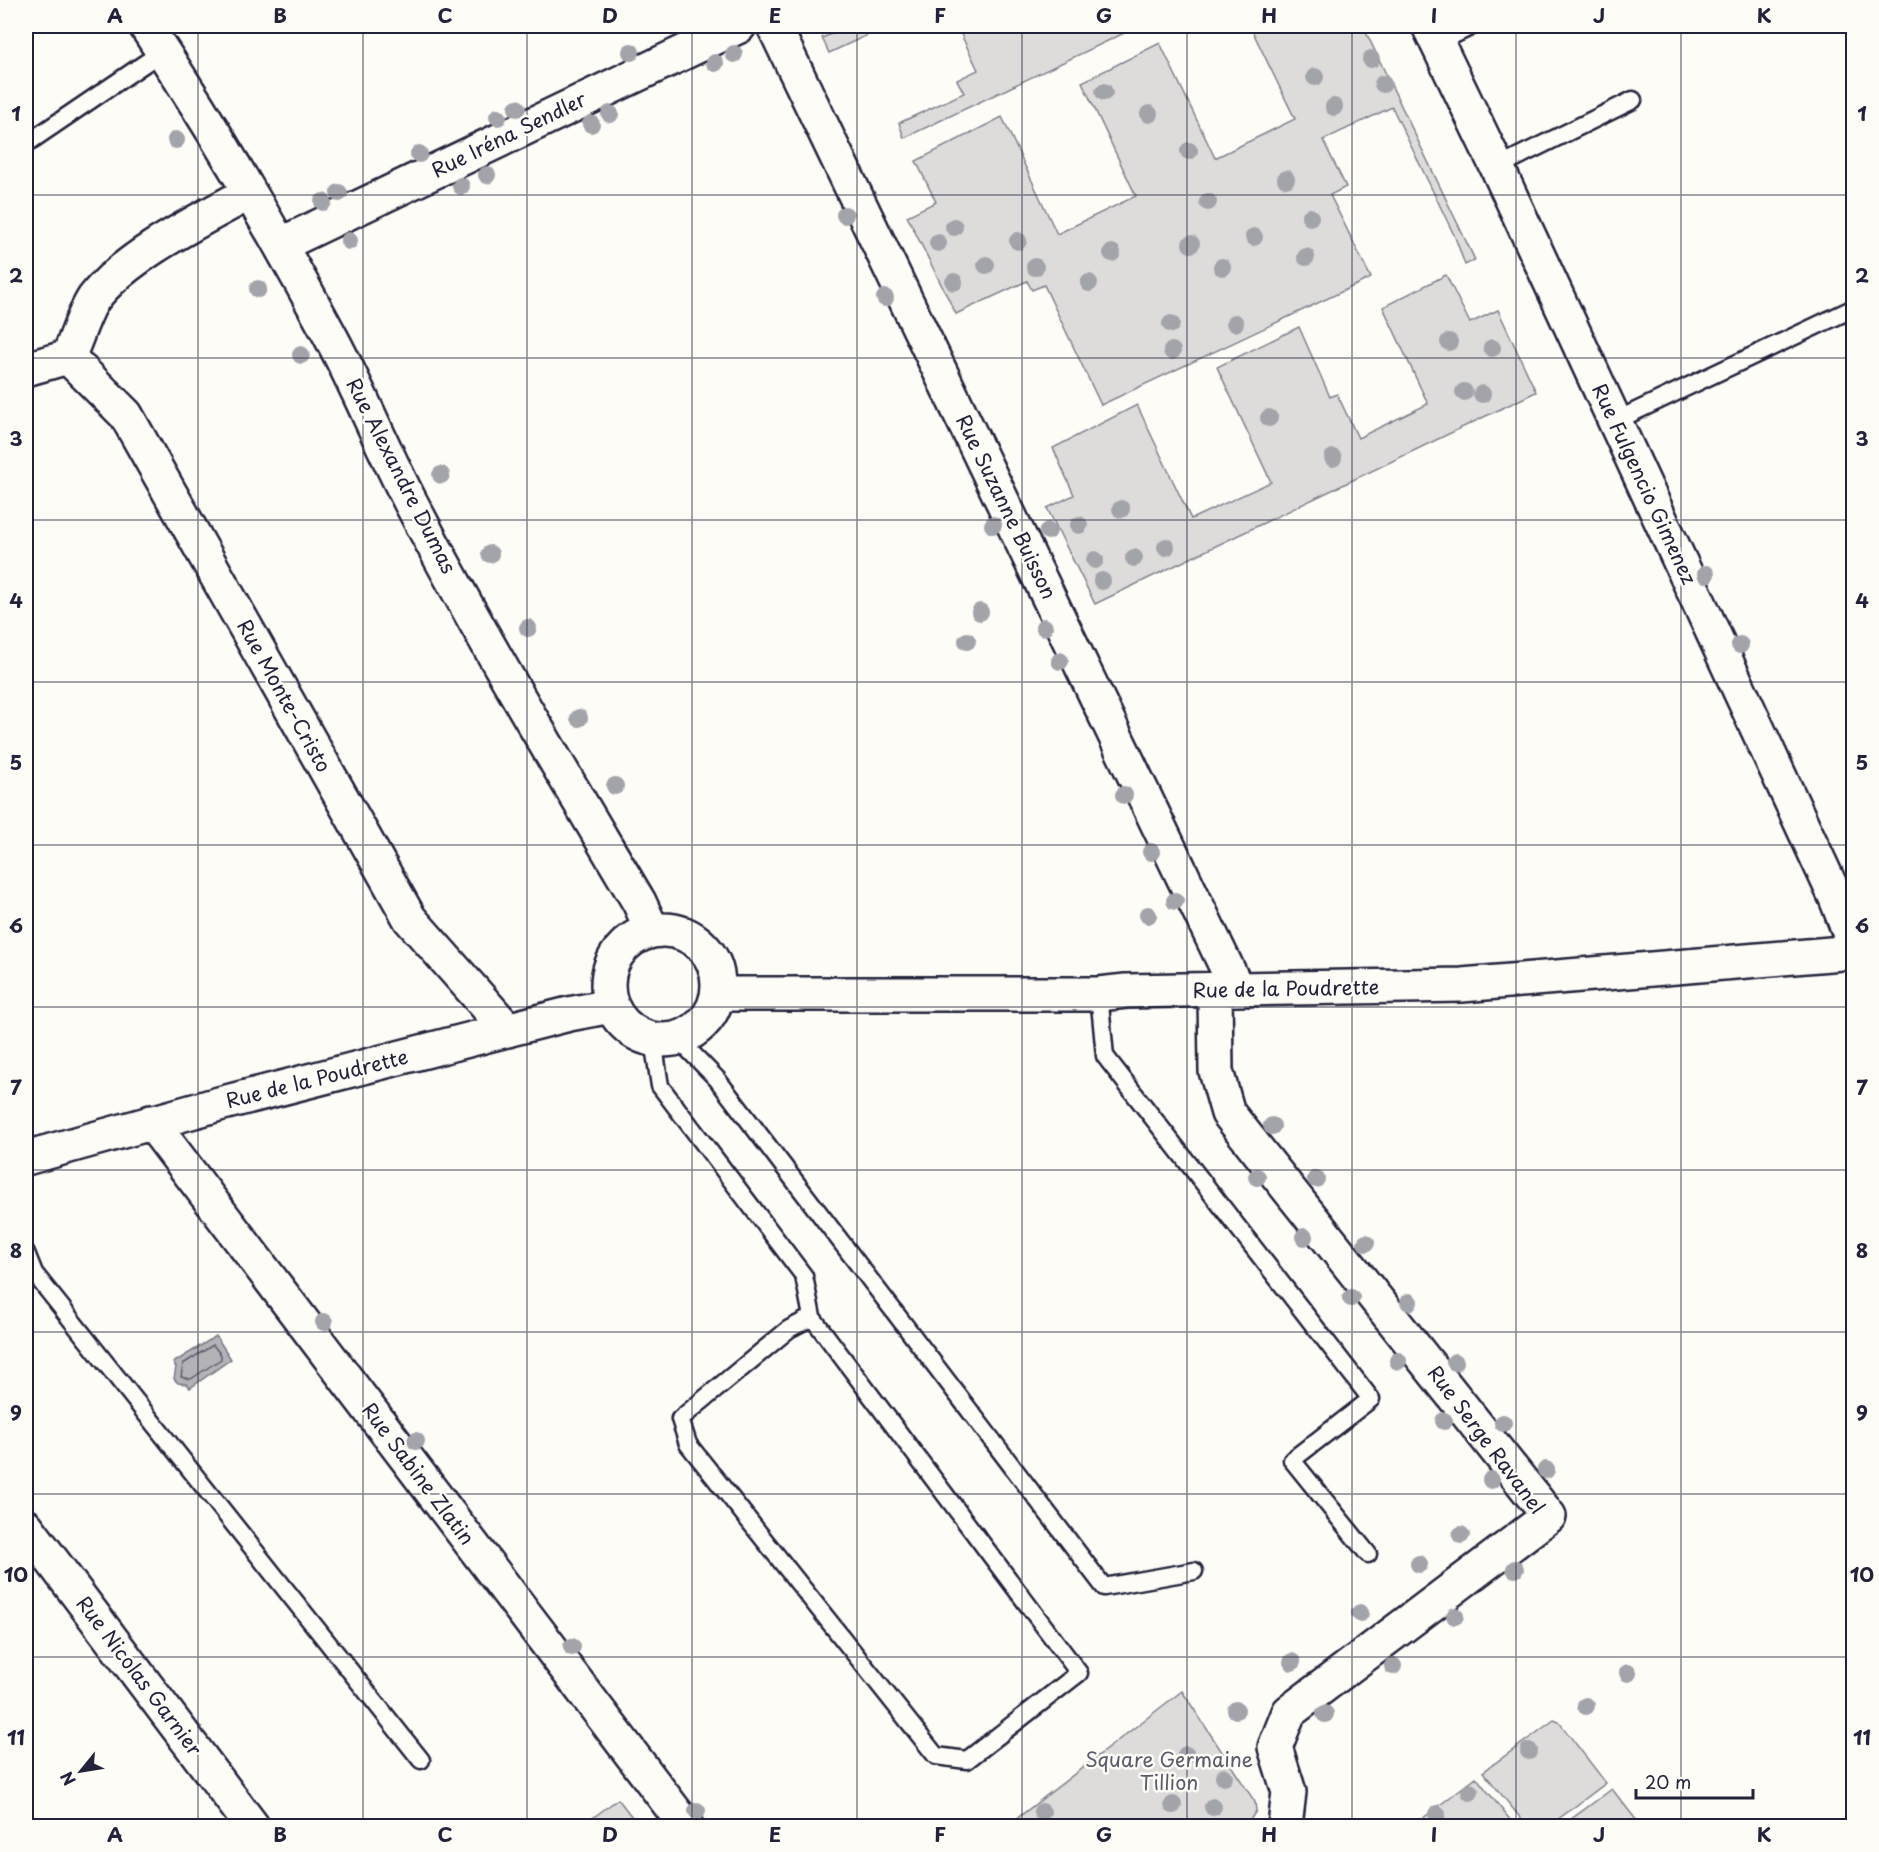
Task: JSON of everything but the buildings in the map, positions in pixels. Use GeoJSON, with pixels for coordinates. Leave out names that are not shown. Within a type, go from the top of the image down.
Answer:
{"type":"FeatureCollection","features":[{"type":"Feature","properties":{"kind":"street","name":"Rue Iréna Sendler"},"geometry":{"type":"LineString","coordinates":[[280,245],[739,26]]}},
{"type":"Feature","properties":{"kind":"street","name":"Rue Suzanne Buisson"},"geometry":{"type":"LineString","coordinates":[[774,26],[1226,990]]}},
{"type":"Feature","properties":{"kind":"street","name":"Rue Fulgencio Gimenez"},"geometry":{"type":"LineString","coordinates":[[1433,34],[1836,898],[1854,945]]}},
{"type":"Feature","properties":{"kind":"street","name":"Rue Alexandre Dumas"},"geometry":{"type":"LineString","coordinates":[[155,38],[280,245],[342,359],[410,501],[512,687],[639,902],[652,930]]}},
{"type":"Feature","properties":{"kind":"street"},"geometry":{"type":"LineString","coordinates":[[26,369],[69,357],[93,300],[121,270],[180,232],[249,193]]}},
{"type":"Feature","properties":{"kind":"street","name":"Rue Monte-Cristo"},"geometry":{"type":"LineString","coordinates":[[69,357],[126,415],[410,919],[508,1030]]}},
{"type":"Feature","properties":{"kind":"street"},"geometry":{"type":"LineString","coordinates":[[667,929],[684,934],[700,944],[712,958],[718,975],[718,994],[705,1022],[693,1032],[666,1039],[635,1033],[621,1021],[611,1006],[607,987],[609,969],[618,952],[632,939],[652,930],[667,929]]}},
{"type":"Feature","properties":{"kind":"street","name":"Rue de la Poudrette"},"geometry":{"type":"LineString","coordinates":[[718,994],[1099,994],[1126,991],[1462,986],[1854,952]]}},
{"type":"Feature","properties":{"kind":"street","name":"Rue Serge Ravanel"},"geometry":{"type":"LineString","coordinates":[[1226,990],[1216,1071],[1228,1113],[1549,1516],[1289,1712],[1275,1747],[1289,1792],[1285,1827]]}},
{"type":"Feature","properties":{"kind":"street","name":"Rue de la Poudrette"},"geometry":{"type":"LineString","coordinates":[[26,1158],[151,1122],[569,1014],[611,1006]]}},
{"type":"Feature","properties":{"kind":"street","name":"Rue Sabine Zlatin"},"geometry":{"type":"LineString","coordinates":[[151,1122],[686,1827]]}},
{"type":"Feature","properties":{"kind":"street","name":"Rue Nicolas Garnier"},"geometry":{"type":"LineString","coordinates":[[26,1526],[252,1827]]}},
{"type":"Feature","properties":{"kind":"lane"},"geometry":{"type":"LineString","coordinates":[[1433,34],[1472,26]]}},
{"type":"Feature","properties":{"kind":"lane"},"geometry":{"type":"LineString","coordinates":[[26,144],[155,38]]}},
{"type":"Feature","properties":{"kind":"lane"},"geometry":{"type":"LineString","coordinates":[[1497,167],[1633,100]]}},
{"type":"Feature","properties":{"kind":"lane"},"geometry":{"type":"LineString","coordinates":[[1615,421],[1854,308]]}},
{"type":"Feature","properties":{"kind":"lane"},"geometry":{"type":"LineString","coordinates":[[1099,994],[1106,1056],[1371,1399],[1292,1460],[1368,1554]]}},
{"type":"Feature","properties":{"kind":"lane"},"geometry":{"type":"LineString","coordinates":[[666,1039],[660,1086],[804,1276],[812,1317],[1079,1673],[967,1760],[936,1756],[688,1444],[680,1419],[789,1329],[812,1317]]}},
{"type":"Feature","properties":{"kind":"lane"},"geometry":{"type":"LineString","coordinates":[[666,1039],[717,1079],[1104,1587],[1194,1571]]}},
{"type":"Feature","properties":{"kind":"lane"},"geometry":{"type":"LineString","coordinates":[[26,1253],[34,1274],[421,1760]]}},
{"type":"Feature","properties":{"kind":"green space"},"geometry":{"type":"Polygon","coordinates":[[[849,26],[887,26],[829,53],[822,38],[849,26]]]}},
{"type":"Feature","properties":{"kind":"green space"},"geometry":{"type":"Polygon","coordinates":[[[957,26],[1139,26],[904,138],[899,123],[964,93],[957,80],[978,70],[957,26]]]}},
{"type":"Feature","properties":{"kind":"green space"},"geometry":{"type":"Polygon","coordinates":[[[1250,26],[1302,26],[1304,28],[1309,26],[1363,26],[1475,260],[1465,265],[1455,237],[1392,107],[1323,140],[1346,187],[1330,195],[1371,278],[1101,405],[1044,285],[1032,290],[1027,281],[956,314],[907,216],[936,202],[916,161],[1002,117],[1057,234],[1136,196],[1082,82],[1160,43],[1215,158],[1295,119],[1250,26]]]}},
{"type":"Feature","properties":{"kind":"green space"},"geometry":{"type":"Polygon","coordinates":[[[1446,275],[1470,323],[1498,310],[1536,392],[1095,604],[1047,508],[1074,495],[1053,448],[1137,405],[1191,519],[1271,482],[1217,367],[1299,327],[1330,397],[1337,394],[1358,438],[1428,404],[1383,307],[1446,275]]]}},
{"type":"Feature","properties":{"kind":"green space","name":"Square Germaine Tillion"},"geometry":{"type":"Polygon","coordinates":[[[1182,1691],[1255,1802],[1256,1811],[1246,1826],[1007,1826],[1182,1691]]]}},
{"type":"Feature","properties":{"kind":"green space"},"geometry":{"type":"Polygon","coordinates":[[[1554,1720],[1559,1722],[1606,1783],[1549,1826],[1527,1826],[1483,1772],[1554,1720]]]}},
{"type":"Feature","properties":{"kind":"green space"},"geometry":{"type":"Polygon","coordinates":[[[1476,1777],[1515,1826],[1413,1826],[1476,1777]]]}},
{"type":"Feature","properties":{"kind":"green space"},"geometry":{"type":"Polygon","coordinates":[[[1612,1789],[1641,1826],[1575,1826],[1570,1820],[1612,1789]]]}},
{"type":"Feature","properties":{"kind":"green space"},"geometry":{"type":"Polygon","coordinates":[[[618,1799],[639,1826],[582,1826],[618,1799]]]}},
{"type":"Feature","properties":{"kind":"water"},"geometry":{"type":"Polygon","coordinates":[[[216,1336],[231,1359],[190,1388],[186,1384],[178,1383],[174,1379],[176,1367],[173,1363],[216,1336]]]}}]}
